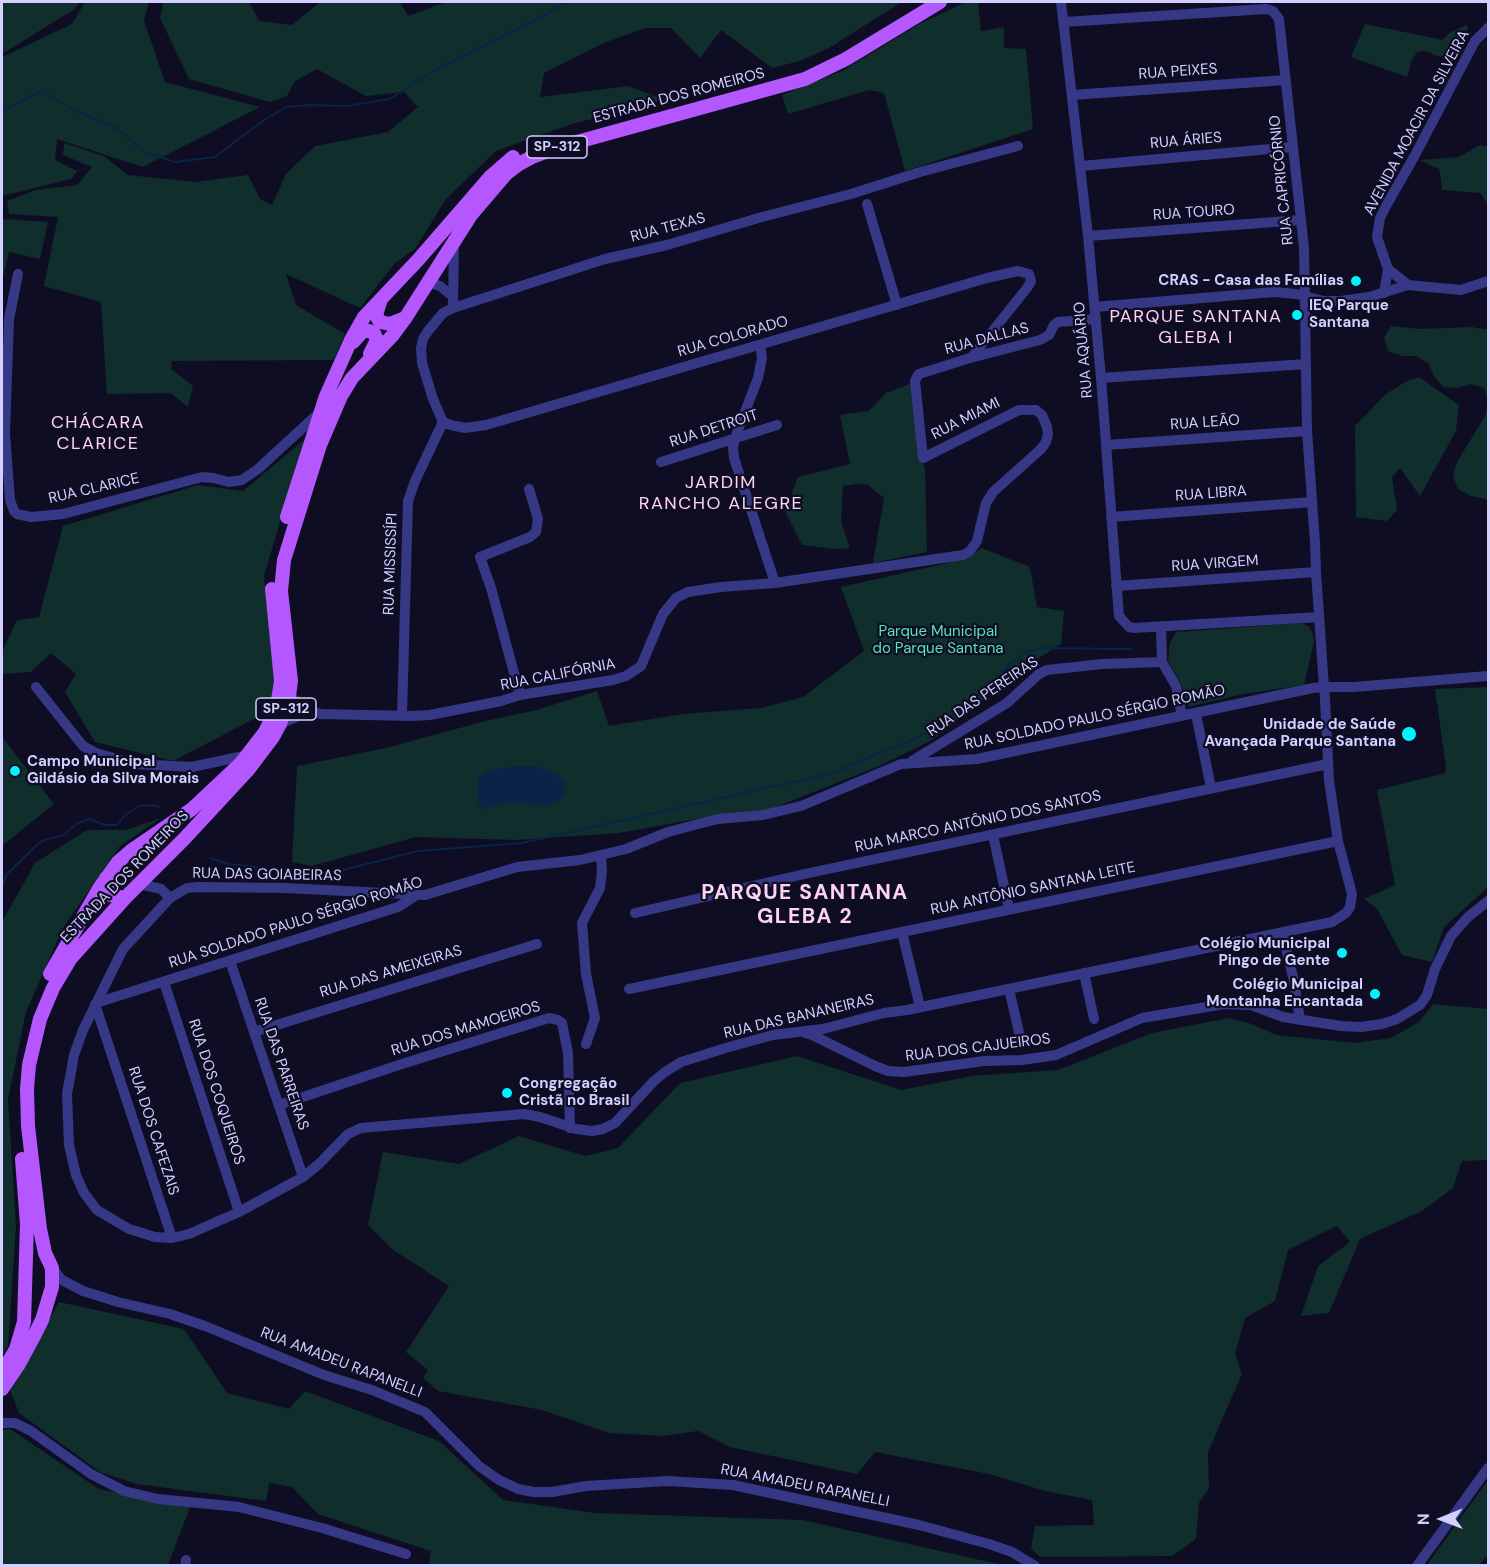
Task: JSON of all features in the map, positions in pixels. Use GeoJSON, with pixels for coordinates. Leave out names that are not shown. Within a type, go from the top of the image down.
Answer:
{"type":"FeatureCollection","features":[{"type":"Feature","properties":{"kind":"main road","name":"ESTRADA DOS ROMEIROS"},"geometry":{"type":"LineString","coordinates":[[2,1373],[21,1337],[26,1291],[26,1206],[19,1083],[23,1051],[32,1017],[45,984],[106,878],[118,862],[192,809],[228,776],[248,755],[272,720],[280,694],[281,667],[272,593],[275,559],[321,412],[346,351],[364,317],[418,260],[489,177],[501,166],[528,149],[557,138],[802,70],[841,52],[921,2]]}},
{"type":"Feature","properties":{"kind":"main road","name":"ESTRADA DOS ROMEIROS"},"geometry":{"type":"LineString","coordinates":[[2,1389],[27,1349],[51,1296],[51,1266],[41,1235],[32,1165],[27,1089],[29,1065],[40,1019],[62,972],[87,940],[248,770],[280,724],[289,696],[290,667],[281,591],[284,560],[331,417],[347,386],[406,317],[471,215],[506,174],[532,157],[559,147],[805,79],[846,60],[940,2]]}},
{"type":"Feature","properties":{"kind":"main road"},"geometry":{"type":"LineString","coordinates":[[381,297],[376,315],[380,322],[390,324],[406,317]]}},
{"type":"Feature","properties":{"kind":"main road"},"geometry":{"type":"LineString","coordinates":[[346,351],[363,332],[374,333],[377,340],[367,361]]}},
{"type":"Feature","properties":{"kind":"main road"},"geometry":{"type":"LineString","coordinates":[[132,850],[146,854],[155,867]]}},
{"type":"Feature","properties":{"kind":"main road"},"geometry":{"type":"LineString","coordinates":[[106,878],[106,886],[110,895],[125,898]]}},
{"type":"Feature","properties":{"kind":"main road"},"geometry":{"type":"LineString","coordinates":[[27,1268],[42,1260],[51,1266]]}},
{"type":"Feature","properties":{"kind":"main road"},"geometry":{"type":"LineString","coordinates":[[26,1291],[37,1299],[51,1296]]}},
{"type":"Feature","properties":{"kind":"street","name":"RUA AQUÁRIO"},"geometry":{"type":"LineString","coordinates":[[1061,2],[1095,307],[1118,606],[1122,621],[1129,627],[1161,628]]}},
{"type":"Feature","properties":{"kind":"street","name":"RUA CAPRICÓRNIO"},"geometry":{"type":"LineString","coordinates":[[1064,22],[1269,9],[1279,19],[1302,220],[1306,296],[1307,431],[1319,617]]}},
{"type":"Feature","properties":{"kind":"street","name":"AVENIDA MOACIR DA SILVEIRA"},"geometry":{"type":"LineString","coordinates":[[1408,285],[1389,269],[1378,244],[1377,228],[1380,218],[1475,41],[1488,28]]}},
{"type":"Feature","properties":{"kind":"street","name":"RUA PEIXES"},"geometry":{"type":"LineString","coordinates":[[1072,95],[1286,80]]}},
{"type":"Feature","properties":{"kind":"street","name":"RUA TEXAS"},"geometry":{"type":"LineString","coordinates":[[443,422],[422,363],[421,348],[428,331],[443,313],[453,308],[606,259],[667,245],[1018,146]]}},
{"type":"Feature","properties":{"kind":"street","name":"RUA ÁRIES"},"geometry":{"type":"LineString","coordinates":[[1081,166],[1293,147]]}},
{"type":"Feature","properties":{"kind":"street"},"geometry":{"type":"LineString","coordinates":[[867,204],[897,305]]}},
{"type":"Feature","properties":{"kind":"street","name":"RUA TOURO"},"geometry":{"type":"LineString","coordinates":[[1088,236],[1302,220]]}},
{"type":"Feature","properties":{"kind":"street"},"geometry":{"type":"LineString","coordinates":[[453,308],[451,295],[454,240]]}},
{"type":"Feature","properties":{"kind":"street"},"geometry":{"type":"LineString","coordinates":[[1384,293],[1389,269]]}},
{"type":"Feature","properties":{"kind":"street","name":"RUA COLORADO"},"geometry":{"type":"LineString","coordinates":[[443,422],[465,428],[486,425],[987,278],[1018,271],[1027,272],[1031,276],[1031,281],[1027,288],[970,358]]}},
{"type":"Feature","properties":{"kind":"street","name":"RUA CLARICE"},"geometry":{"type":"LineString","coordinates":[[18,274],[9,319],[5,434],[10,500],[17,514],[32,517],[63,513],[202,477],[229,482],[242,480],[258,469],[321,412]]}},
{"type":"Feature","properties":{"kind":"street"},"geometry":{"type":"LineString","coordinates":[[1095,307],[1274,292],[1290,292],[1323,301],[1341,301],[1384,293],[1408,285],[1461,290],[1488,281]]}},
{"type":"Feature","properties":{"kind":"street"},"geometry":{"type":"LineString","coordinates":[[429,283],[442,287],[451,295]]}},
{"type":"Feature","properties":{"kind":"street","name":"RUA DALLAS"},"geometry":{"type":"LineString","coordinates":[[923,458],[915,381],[919,374],[1040,340],[1049,335],[1058,322],[1096,319]]}},
{"type":"Feature","properties":{"kind":"street"},"geometry":{"type":"LineString","coordinates":[[760,345],[762,358],[758,378],[733,447],[775,583]]}},
{"type":"Feature","properties":{"kind":"street"},"geometry":{"type":"LineString","coordinates":[[1101,378],[1306,364]]}},
{"type":"Feature","properties":{"kind":"street","name":"RUA MIAMI"},"geometry":{"type":"LineString","coordinates":[[923,458],[1015,411],[1036,410],[1046,420],[1048,434],[1046,442],[993,492],[986,503],[974,546]]}},
{"type":"Feature","properties":{"kind":"street","name":"RUA MISSISSÍPI"},"geometry":{"type":"LineString","coordinates":[[402,715],[408,501],[443,422]]}},
{"type":"Feature","properties":{"kind":"street","name":"RUA DETROIT"},"geometry":{"type":"LineString","coordinates":[[661,462],[777,425]]}},
{"type":"Feature","properties":{"kind":"street","name":"RUA LEÃO"},"geometry":{"type":"LineString","coordinates":[[1106,446],[1307,431]]}},
{"type":"Feature","properties":{"kind":"street"},"geometry":{"type":"LineString","coordinates":[[520,695],[489,581],[480,557],[530,537],[536,532],[538,519],[529,489]]}},
{"type":"Feature","properties":{"kind":"street","name":"RUA LIBRA"},"geometry":{"type":"LineString","coordinates":[[1111,517],[1312,502]]}},
{"type":"Feature","properties":{"kind":"street","name":"RUA CALIFÓRNIA"},"geometry":{"type":"LineString","coordinates":[[289,696],[311,711],[321,714],[430,715],[520,695],[613,680],[626,676],[641,666],[663,614],[681,595],[721,587],[775,583],[963,555],[974,546]]}},
{"type":"Feature","properties":{"kind":"street","name":"RUA VIRGEM"},"geometry":{"type":"LineString","coordinates":[[1116,586],[1316,572]]}},
{"type":"Feature","properties":{"kind":"street"},"geometry":{"type":"LineString","coordinates":[[1182,716],[1176,686],[1162,662],[1161,628],[1319,617]]}},
{"type":"Feature","properties":{"kind":"street","name":"RUA DAS BANANEIRAS"},"geometry":{"type":"LineString","coordinates":[[83,1030],[71,1066],[67,1094],[69,1145],[76,1175],[91,1202],[107,1217],[143,1234],[172,1238],[189,1234],[239,1212],[303,1177],[348,1134],[361,1128],[524,1114],[570,1128],[592,1131],[610,1126],[654,1080],[681,1062],[773,1035],[801,1033],[884,1013],[1332,922],[1350,908],[1352,894],[1338,841],[1328,764],[1319,617]]}},
{"type":"Feature","properties":{"kind":"street","name":"RUA DAS PEREIRAS"},"geometry":{"type":"LineString","coordinates":[[909,762],[949,740],[1006,703],[1039,674],[1047,670],[1102,664],[1162,662]]}},
{"type":"Feature","properties":{"kind":"street","name":"RUA SOLDADO PAULO SÉRGIO ROMÃO"},"geometry":{"type":"LineString","coordinates":[[96,1004],[398,907],[417,895],[436,893],[517,867],[580,860],[626,849],[702,822],[762,815],[801,806],[909,762],[977,759],[1323,687],[1354,687],[1488,676]]}},
{"type":"Feature","properties":{"kind":"street"},"geometry":{"type":"LineString","coordinates":[[36,687],[83,746],[96,753],[135,764],[192,767],[248,755]]}},
{"type":"Feature","properties":{"kind":"street","name":"RUA CALIFÓRNIA"},"geometry":{"type":"LineString","coordinates":[[280,724],[311,711]]}},
{"type":"Feature","properties":{"kind":"street"},"geometry":{"type":"LineString","coordinates":[[1196,714],[1211,788]]}},
{"type":"Feature","properties":{"kind":"street"},"geometry":{"type":"LineString","coordinates":[[949,740],[948,752],[954,761]]}},
{"type":"Feature","properties":{"kind":"street","name":"RUA MARCO ANTÔNIO DOS SANTOS"},"geometry":{"type":"LineString","coordinates":[[635,913],[809,873],[1328,764]]}},
{"type":"Feature","properties":{"kind":"street"},"geometry":{"type":"LineString","coordinates":[[993,835],[1009,909]]}},
{"type":"Feature","properties":{"kind":"street","name":"RUA ANTÔNIO SANTANA LEITE"},"geometry":{"type":"LineString","coordinates":[[629,989],[1338,841]]}},
{"type":"Feature","properties":{"kind":"street"},"geometry":{"type":"LineString","coordinates":[[586,1044],[595,1018],[586,974],[582,923],[600,888],[601,855]]}},
{"type":"Feature","properties":{"kind":"street"},"geometry":{"type":"LineString","coordinates":[[155,867],[160,888],[170,898]]}},
{"type":"Feature","properties":{"kind":"street"},"geometry":{"type":"LineString","coordinates":[[138,884],[160,888]]}},
{"type":"Feature","properties":{"kind":"street","name":"RUA DAS GOIABEIRAS"},"geometry":{"type":"LineString","coordinates":[[83,1030],[123,950],[170,898],[187,888],[206,886],[285,888],[417,895]]}},
{"type":"Feature","properties":{"kind":"street"},"geometry":{"type":"LineString","coordinates":[[389,894],[398,907]]}},
{"type":"Feature","properties":{"kind":"street","name":"RUA DOS CAJUEIROS"},"geometry":{"type":"LineString","coordinates":[[801,1033],[810,1034],[888,1071],[904,1072],[984,1061],[1056,1055],[1142,1018],[1210,1006],[1251,1005],[1283,1017],[1300,1020],[1361,1027],[1382,1024],[1411,1012],[1424,1000],[1435,969],[1451,936],[1468,917],[1488,901]]}},
{"type":"Feature","properties":{"kind":"street"},"geometry":{"type":"LineString","coordinates":[[902,932],[920,1007]]}},
{"type":"Feature","properties":{"kind":"street"},"geometry":{"type":"LineString","coordinates":[[1282,932],[1294,981],[1300,1020]]}},
{"type":"Feature","properties":{"kind":"street","name":"RUA DAS AMEIXEIRAS"},"geometry":{"type":"LineString","coordinates":[[254,1032],[537,944]]}},
{"type":"Feature","properties":{"kind":"street","name":"RUA DAS PARREIRAS"},"geometry":{"type":"LineString","coordinates":[[231,961],[303,1177]]}},
{"type":"Feature","properties":{"kind":"street"},"geometry":{"type":"LineString","coordinates":[[1084,973],[1094,1019]]}},
{"type":"Feature","properties":{"kind":"street","name":"RUA DOS COQUEIROS"},"geometry":{"type":"LineString","coordinates":[[164,982],[239,1212]]}},
{"type":"Feature","properties":{"kind":"street"},"geometry":{"type":"LineString","coordinates":[[1009,989],[1021,1041]]}},
{"type":"Feature","properties":{"kind":"street","name":"RUA DOS CAFEZAIS"},"geometry":{"type":"LineString","coordinates":[[96,1004],[172,1238]]}},
{"type":"Feature","properties":{"kind":"street","name":"RUA DOS MAMOEIROS"},"geometry":{"type":"LineString","coordinates":[[279,1106],[549,1018],[562,1023],[568,1053],[570,1128]]}},
{"type":"Feature","properties":{"kind":"street"},"geometry":{"type":"LineString","coordinates":[[83,1030],[99,1030],[106,1033]]}},
{"type":"Feature","properties":{"kind":"street"},"geometry":{"type":"LineString","coordinates":[[51,1266],[62,1281],[72,1287]]}},
{"type":"Feature","properties":{"kind":"street"},"geometry":{"type":"LineString","coordinates":[[51,1296],[61,1289],[72,1287]]}},
{"type":"Feature","properties":{"kind":"street","name":"RUA AMADEU RAPANELLI"},"geometry":{"type":"LineString","coordinates":[[72,1287],[205,1326],[324,1375],[372,1390],[425,1412],[478,1466],[518,1489],[552,1492],[586,1486],[668,1480],[733,1485],[919,1525],[1012,1552],[1035,1566]]}},
{"type":"Feature","properties":{"kind":"street"},"geometry":{"type":"LineString","coordinates":[[2,1423],[15,1423],[31,1431],[91,1474],[124,1491],[158,1499],[239,1507],[373,1542],[406,1554]]}},
{"type":"Feature","properties":{"kind":"street"},"geometry":{"type":"LineString","coordinates":[[1417,1566],[1488,1468]]}},
{"type":"Feature","properties":{"kind":"green space"},"geometry":{"type":"Polygon","coordinates":[[[2,2],[80,2],[75,9],[2,54],[2,2]]]}},
{"type":"Feature","properties":{"kind":"green space"},"geometry":{"type":"Polygon","coordinates":[[[85,2],[149,2],[144,21],[165,82],[260,107],[143,167],[57,139],[55,160],[77,171],[71,179],[2,196],[2,57],[72,24],[85,2]]]}},
{"type":"Feature","properties":{"kind":"green space"},"geometry":{"type":"Polygon","coordinates":[[[163,2],[249,2],[259,21],[292,25],[320,2],[400,2],[408,16],[446,2],[902,2],[829,48],[800,61],[772,68],[721,30],[700,58],[671,28],[645,28],[604,43],[544,73],[540,97],[628,86],[666,100],[572,124],[496,151],[446,199],[415,249],[395,263],[360,308],[286,274],[296,305],[345,334],[334,360],[172,361],[171,369],[193,386],[188,407],[171,393],[107,394],[101,302],[44,286],[58,217],[9,214],[7,201],[36,190],[77,185],[92,167],[63,155],[64,143],[104,156],[128,175],[195,182],[248,175],[260,199],[272,205],[286,174],[315,146],[388,132],[418,107],[404,92],[366,96],[317,69],[295,81],[287,96],[270,102],[189,79],[160,18],[163,2]]]}},
{"type":"Feature","properties":{"kind":"green space"},"geometry":{"type":"Polygon","coordinates":[[[966,2],[978,2],[981,31],[1004,27],[1004,48],[1026,49],[1033,129],[905,171],[884,93],[869,90],[788,114],[782,95],[842,71],[921,23],[966,2]]]}},
{"type":"Feature","properties":{"kind":"green space"},"geometry":{"type":"Polygon","coordinates":[[[1365,24],[1443,40],[1449,33],[1466,25],[1468,29],[1457,48],[1448,56],[1437,56],[1425,51],[1417,52],[1407,77],[1351,57],[1365,24]]]}},
{"type":"Feature","properties":{"kind":"green space"},"geometry":{"type":"Polygon","coordinates":[[[1480,145],[1488,147],[1488,204],[1480,193],[1442,190],[1439,169],[1420,160],[1459,157],[1480,145]]]}},
{"type":"Feature","properties":{"kind":"green space"},"geometry":{"type":"Polygon","coordinates":[[[2,219],[48,222],[40,259],[9,252],[2,282],[2,219]]]}},
{"type":"Feature","properties":{"kind":"green space"},"geometry":{"type":"Polygon","coordinates":[[[1391,326],[1419,329],[1472,327],[1488,330],[1488,401],[1484,388],[1471,384],[1457,388],[1443,387],[1434,376],[1428,363],[1416,356],[1402,356],[1388,351],[1384,338],[1391,326]]]}},
{"type":"Feature","properties":{"kind":"green space"},"geometry":{"type":"Polygon","coordinates":[[[1419,377],[1459,405],[1456,431],[1420,496],[1400,468],[1392,477],[1397,510],[1387,521],[1356,517],[1355,426],[1386,394],[1405,382],[1419,377]]]}},
{"type":"Feature","properties":{"kind":"green space"},"geometry":{"type":"Polygon","coordinates":[[[912,383],[919,450],[925,469],[927,552],[873,563],[884,498],[868,485],[857,484],[843,486],[841,522],[850,548],[833,549],[802,545],[785,511],[798,477],[850,464],[840,415],[869,411],[886,393],[912,383]]]}},
{"type":"Feature","properties":{"kind":"green space"},"geometry":{"type":"Polygon","coordinates":[[[1488,401],[1488,502],[1486,499],[1471,496],[1458,489],[1453,476],[1457,462],[1485,416],[1488,401]]]}},
{"type":"Feature","properties":{"kind":"green space"},"geometry":{"type":"Polygon","coordinates":[[[304,440],[264,576],[277,707],[173,761],[95,742],[65,692],[76,674],[51,653],[31,672],[2,674],[2,652],[17,620],[39,617],[63,526],[198,485],[243,491],[304,440]]]}},
{"type":"Feature","properties":{"kind":"green space","name":"Parque Municipal do Parque Santana"},"geometry":{"type":"Polygon","coordinates":[[[982,548],[1030,567],[1037,607],[1064,611],[1061,644],[1028,665],[932,740],[879,766],[763,812],[696,819],[619,833],[517,840],[416,837],[312,866],[292,862],[297,766],[386,748],[489,720],[533,711],[597,691],[609,726],[682,714],[761,708],[803,697],[864,651],[841,587],[965,559],[982,548]]]}},
{"type":"Feature","properties":{"kind":"green space"},"geometry":{"type":"Polygon","coordinates":[[[1302,623],[1309,627],[1314,642],[1304,685],[1243,694],[1188,707],[1181,683],[1168,661],[1170,643],[1176,632],[1302,623]]]}},
{"type":"Feature","properties":{"kind":"green space"},"geometry":{"type":"Polygon","coordinates":[[[1488,687],[1488,887],[1444,927],[1432,962],[1402,955],[1377,909],[1364,899],[1395,885],[1377,790],[1445,773],[1435,689],[1488,687]]]}},
{"type":"Feature","properties":{"kind":"green space","name":"Campo Municipal Gildásio da Silva Morais"},"geometry":{"type":"Polygon","coordinates":[[[2,737],[54,804],[2,846],[2,737]]]}},
{"type":"Feature","properties":{"kind":"green space"},"geometry":{"type":"Polygon","coordinates":[[[161,818],[120,846],[63,928],[26,1012],[8,1099],[16,1226],[8,1346],[2,1355],[2,922],[35,863],[87,830],[126,830],[161,818]]]}},
{"type":"Feature","properties":{"kind":"green space"},"geometry":{"type":"Polygon","coordinates":[[[1433,1004],[1488,1009],[1488,1160],[1462,1161],[1453,1188],[1422,1211],[1360,1239],[1329,1313],[1301,1316],[1318,1266],[1350,1242],[1337,1226],[1288,1250],[1275,1301],[1245,1318],[1235,1354],[1242,1374],[1208,1452],[1209,1488],[1199,1503],[1196,1539],[1172,1556],[1040,1557],[1031,1549],[1035,1526],[1094,1525],[1092,1500],[1045,1491],[989,1474],[875,1452],[857,1474],[730,1447],[698,1431],[662,1436],[609,1433],[542,1410],[438,1391],[423,1378],[428,1370],[406,1352],[449,1286],[392,1249],[368,1225],[383,1152],[459,1164],[519,1136],[585,1156],[618,1148],[680,1083],[797,1056],[901,1090],[972,1076],[1058,1070],[1152,1033],[1229,1018],[1252,1024],[1276,1035],[1355,1043],[1391,1038],[1419,1022],[1433,1004]]]}},
{"type":"Feature","properties":{"kind":"green space"},"geometry":{"type":"Polygon","coordinates":[[[59,1302],[184,1329],[227,1393],[289,1409],[305,1391],[439,1441],[503,1500],[595,1513],[803,1520],[998,1564],[996,1566],[429,1565],[431,1551],[318,1514],[292,1487],[269,1483],[266,1501],[137,1484],[100,1472],[19,1413],[10,1390],[59,1302]]]}},
{"type":"Feature","properties":{"kind":"green space"},"geometry":{"type":"Polygon","coordinates":[[[10,1429],[99,1489],[190,1507],[168,1565],[2,1565],[2,1430],[10,1429]]]}},
{"type":"Feature","properties":{"kind":"green space"},"geometry":{"type":"Polygon","coordinates":[[[1488,1480],[1488,1555],[1479,1565],[1427,1565],[1488,1480]]]}},
{"type":"Feature","properties":{"kind":"water"},"geometry":{"type":"Polygon","coordinates":[[[535,766],[550,771],[563,780],[564,795],[551,805],[510,803],[480,809],[477,782],[481,775],[488,771],[535,766]]]}},
{"type":"Feature","properties":{"kind":"waterway"},"geometry":{"type":"LineString","coordinates":[[2,111],[41,91],[77,112],[114,126],[144,152],[175,162],[215,157],[264,120],[286,107],[347,106],[390,99],[435,70],[545,15],[565,2]]}},
{"type":"Feature","properties":{"kind":"waterway"},"geometry":{"type":"LineString","coordinates":[[210,858],[227,864],[251,866],[268,871],[288,871],[311,875],[331,873],[418,851],[522,843],[829,774],[919,737],[943,723],[997,680],[1011,663],[1027,652],[1042,648],[1131,649]]}},
{"type":"Feature","properties":{"kind":"waterway"},"geometry":{"type":"LineString","coordinates":[[2,885],[7,874],[37,845],[44,840],[64,835],[76,824],[89,819],[105,825],[117,825],[124,816],[139,806],[159,807]]}},
{"type":"Feature","properties":{"kind":"place","name":"CRAS - Casa das Famílias"},"geometry":{"type":"Point","coordinates":[1356,281]}},
{"type":"Feature","properties":{"kind":"place","name":"IEQ Parque Santana"},"geometry":{"type":"Point","coordinates":[1297,315]}},
{"type":"Feature","properties":{"kind":"place","name":"Unidade de Saúde Avançada Parque Santana"},"geometry":{"type":"Point","coordinates":[1409,734]}},
{"type":"Feature","properties":{"kind":"place","name":"Campo Municipal Gildásio da Silva Morais"},"geometry":{"type":"Point","coordinates":[15,771]}},
{"type":"Feature","properties":{"kind":"place","name":"Colégio Municipal Pingo de Gente"},"geometry":{"type":"Point","coordinates":[1342,953]}},
{"type":"Feature","properties":{"kind":"place","name":"Colégio Municipal Montanha Encantada"},"geometry":{"type":"Point","coordinates":[1375,994]}},
{"type":"Feature","properties":{"kind":"place","name":"Congregação Cristã no Brasil"},"geometry":{"type":"Point","coordinates":[507,1093]}},
{"type":"Feature","properties":{"kind":"district","name":"PARQUE SANTANA GLEBA I"},"geometry":{"type":"Point","coordinates":[1196,327]}},
{"type":"Feature","properties":{"kind":"district","name":"CHÁCARA CLARICE"},"geometry":{"type":"Point","coordinates":[98,433]}},
{"type":"Feature","properties":{"kind":"district","name":"JARDIM RANCHO ALEGRE"},"geometry":{"type":"Point","coordinates":[721,493]}},
{"type":"Feature","properties":{"kind":"district","name":"PARQUE SANTANA GLEBA 2"},"geometry":{"type":"Point","coordinates":[805,905]}}]}
